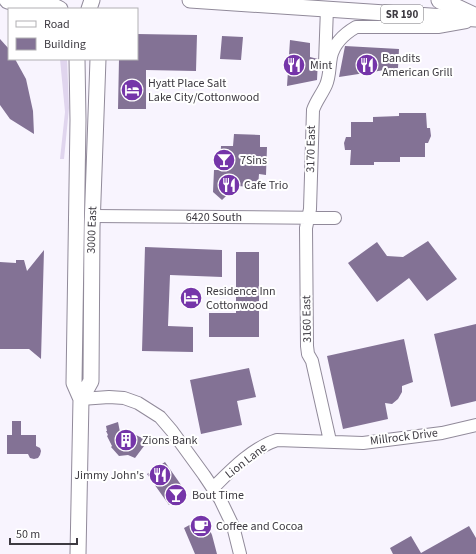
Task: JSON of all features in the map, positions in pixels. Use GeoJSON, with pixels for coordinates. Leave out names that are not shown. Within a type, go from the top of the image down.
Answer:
{"type":"FeatureCollection","features":[{"type":"Feature","properties":{"kind":"highway"},"geometry":{"type":"LineString","coordinates":[[8,0],[38,8]]}},
{"type":"Feature","properties":{"kind":"highway"},"geometry":{"type":"LineString","coordinates":[[440,0],[476,19]]}},
{"type":"Feature","properties":{"kind":"main road"},"geometry":{"type":"LineString","coordinates":[[42,0],[58,8]]}},
{"type":"Feature","properties":{"kind":"main road","name":"SR 190"},"geometry":{"type":"LineString","coordinates":[[190,0],[476,19]]}},
{"type":"Feature","properties":{"kind":"main road","name":"3000 East"},"geometry":{"type":"LineString","coordinates":[[77,60],[78,120],[74,383],[81,399],[78,554]]}},
{"type":"Feature","properties":{"kind":"main road","name":"3000 East"},"geometry":{"type":"LineString","coordinates":[[81,399],[91,381],[93,216],[98,60]]}},
{"type":"Feature","properties":{"kind":"street"},"geometry":{"type":"LineString","coordinates":[[326,85],[325,65],[327,8]]}},
{"type":"Feature","properties":{"kind":"street","name":"3170 East"},"geometry":{"type":"LineString","coordinates":[[308,218],[310,209],[313,110],[316,101],[326,85],[329,75],[331,56],[335,46],[345,34],[356,27],[438,27],[476,19]]}},
{"type":"Feature","properties":{"kind":"street","name":"6420 South"},"geometry":{"type":"LineString","coordinates":[[93,216],[335,218]]}},
{"type":"Feature","properties":{"kind":"street","name":"3160 East"},"geometry":{"type":"LineString","coordinates":[[308,218],[306,228],[307,346],[308,354],[312,361],[330,441]]}},
{"type":"Feature","properties":{"kind":"street"},"geometry":{"type":"LineString","coordinates":[[81,399],[109,397],[124,398],[138,403],[160,417],[172,431],[213,488],[233,526],[240,554]]}},
{"type":"Feature","properties":{"kind":"street","name":"Millrock Drive"},"geometry":{"type":"LineString","coordinates":[[330,441],[363,443],[442,433],[476,425]]}},
{"type":"Feature","properties":{"kind":"street","name":"Lion Lane"},"geometry":{"type":"LineString","coordinates":[[213,488],[225,476],[266,443],[277,440],[330,441]]}},
{"type":"Feature","properties":{"kind":"shaded area"},"geometry":{"type":"Polygon","coordinates":[[[60,60],[67,60],[69,108],[64,159],[60,159],[65,112],[60,60]]]}},
{"type":"Feature","properties":{"kind":"building","name":"Hyatt Place Salt Lake City/Cottonwood"},"geometry":{"type":"Polygon","coordinates":[[[138,34],[197,35],[196,71],[146,70],[146,109],[118,109],[119,60],[138,60],[138,34]]]}},
{"type":"Feature","properties":{"kind":"building"},"geometry":{"type":"Polygon","coordinates":[[[222,36],[243,37],[241,60],[220,59],[222,36]]]}},
{"type":"Feature","properties":{"kind":"building"},"geometry":{"type":"Polygon","coordinates":[[[0,39],[8,48],[8,60],[16,60],[26,79],[33,111],[34,134],[10,119],[0,105],[0,39]]]}},
{"type":"Feature","properties":{"kind":"building"},"geometry":{"type":"Polygon","coordinates":[[[290,40],[310,43],[310,57],[318,59],[317,80],[287,86],[290,40]]]}},
{"type":"Feature","properties":{"kind":"building"},"geometry":{"type":"Polygon","coordinates":[[[345,46],[399,49],[398,68],[339,77],[345,46]]]}},
{"type":"Feature","properties":{"kind":"building"},"geometry":{"type":"Polygon","coordinates":[[[399,113],[426,113],[427,128],[430,128],[431,136],[428,143],[425,143],[425,157],[400,157],[400,162],[374,162],[374,165],[350,165],[351,150],[345,150],[344,143],[346,137],[351,137],[351,122],[373,122],[373,117],[399,116],[399,113]]]}},
{"type":"Feature","properties":{"kind":"building"},"geometry":{"type":"Polygon","coordinates":[[[234,134],[260,135],[260,147],[267,147],[266,175],[259,174],[258,187],[236,186],[222,200],[213,192],[214,170],[220,170],[221,146],[233,146],[234,134]]]}},
{"type":"Feature","properties":{"kind":"building"},"geometry":{"type":"Polygon","coordinates":[[[428,241],[457,279],[427,301],[409,278],[377,302],[348,263],[377,242],[387,256],[403,257],[428,241]]]}},
{"type":"Feature","properties":{"kind":"building"},"geometry":{"type":"Polygon","coordinates":[[[145,247],[222,250],[222,277],[170,275],[168,326],[193,327],[193,352],[142,351],[145,247]]]}},
{"type":"Feature","properties":{"kind":"building"},"geometry":{"type":"Polygon","coordinates":[[[44,250],[41,359],[29,349],[0,349],[0,262],[16,263],[16,260],[24,260],[27,271],[44,250]]]}},
{"type":"Feature","properties":{"kind":"building"},"geometry":{"type":"Polygon","coordinates":[[[236,252],[259,252],[259,337],[209,337],[209,313],[236,313],[236,252]]]}},
{"type":"Feature","properties":{"kind":"building"},"geometry":{"type":"Polygon","coordinates":[[[476,324],[476,401],[451,407],[434,334],[476,324]]]}},
{"type":"Feature","properties":{"kind":"building"},"geometry":{"type":"Polygon","coordinates":[[[404,339],[413,382],[402,386],[402,392],[398,399],[392,404],[385,403],[388,419],[343,429],[327,356],[404,339]]]}},
{"type":"Feature","properties":{"kind":"building"},"geometry":{"type":"Polygon","coordinates":[[[249,368],[256,397],[237,401],[242,425],[201,434],[190,380],[249,368]]]}},
{"type":"Feature","properties":{"kind":"building"},"geometry":{"type":"Polygon","coordinates":[[[12,421],[21,421],[21,435],[36,435],[36,446],[40,448],[41,451],[38,458],[30,458],[28,454],[7,454],[7,435],[12,435],[12,421]]]}},
{"type":"Feature","properties":{"kind":"building","name":"Zions Bank"},"geometry":{"type":"Polygon","coordinates":[[[118,422],[120,432],[134,434],[144,439],[141,443],[144,446],[135,458],[128,455],[119,456],[111,447],[112,446],[107,436],[106,426],[118,422]]]}},
{"type":"Feature","properties":{"kind":"building"},"geometry":{"type":"Polygon","coordinates":[[[165,462],[186,492],[169,505],[147,474],[165,462]]]}},
{"type":"Feature","properties":{"kind":"building"},"geometry":{"type":"Polygon","coordinates":[[[204,517],[212,535],[217,554],[195,554],[184,528],[204,517]]]}},
{"type":"Feature","properties":{"kind":"building"},"geometry":{"type":"Polygon","coordinates":[[[469,526],[476,538],[476,554],[393,554],[390,548],[411,536],[421,553],[469,526]]]}},
{"type":"Feature","properties":{"kind":"place","name":"Mint"},"geometry":{"type":"Point","coordinates":[294,65]}},
{"type":"Feature","properties":{"kind":"place","name":"Bandits American Grill"},"geometry":{"type":"Point","coordinates":[367,65]}},
{"type":"Feature","properties":{"kind":"place","name":"Hyatt Place Salt Lake City/Cottonwood"},"geometry":{"type":"Point","coordinates":[132,90]}},
{"type":"Feature","properties":{"kind":"place","name":"7Sins"},"geometry":{"type":"Point","coordinates":[224,160]}},
{"type":"Feature","properties":{"kind":"place","name":"Cafe Trio"},"geometry":{"type":"Point","coordinates":[229,185]}},
{"type":"Feature","properties":{"kind":"place","name":"Residence Inn Cottonwood"},"geometry":{"type":"Point","coordinates":[191,298]}},
{"type":"Feature","properties":{"kind":"place","name":"Zions Bank"},"geometry":{"type":"Point","coordinates":[126,440]}},
{"type":"Feature","properties":{"kind":"place","name":"Jimmy John's"},"geometry":{"type":"Point","coordinates":[160,475]}},
{"type":"Feature","properties":{"kind":"place","name":"Bout Time"},"geometry":{"type":"Point","coordinates":[176,495]}},
{"type":"Feature","properties":{"kind":"place","name":"Coffee and Cocoa"},"geometry":{"type":"Point","coordinates":[201,526]}}]}
